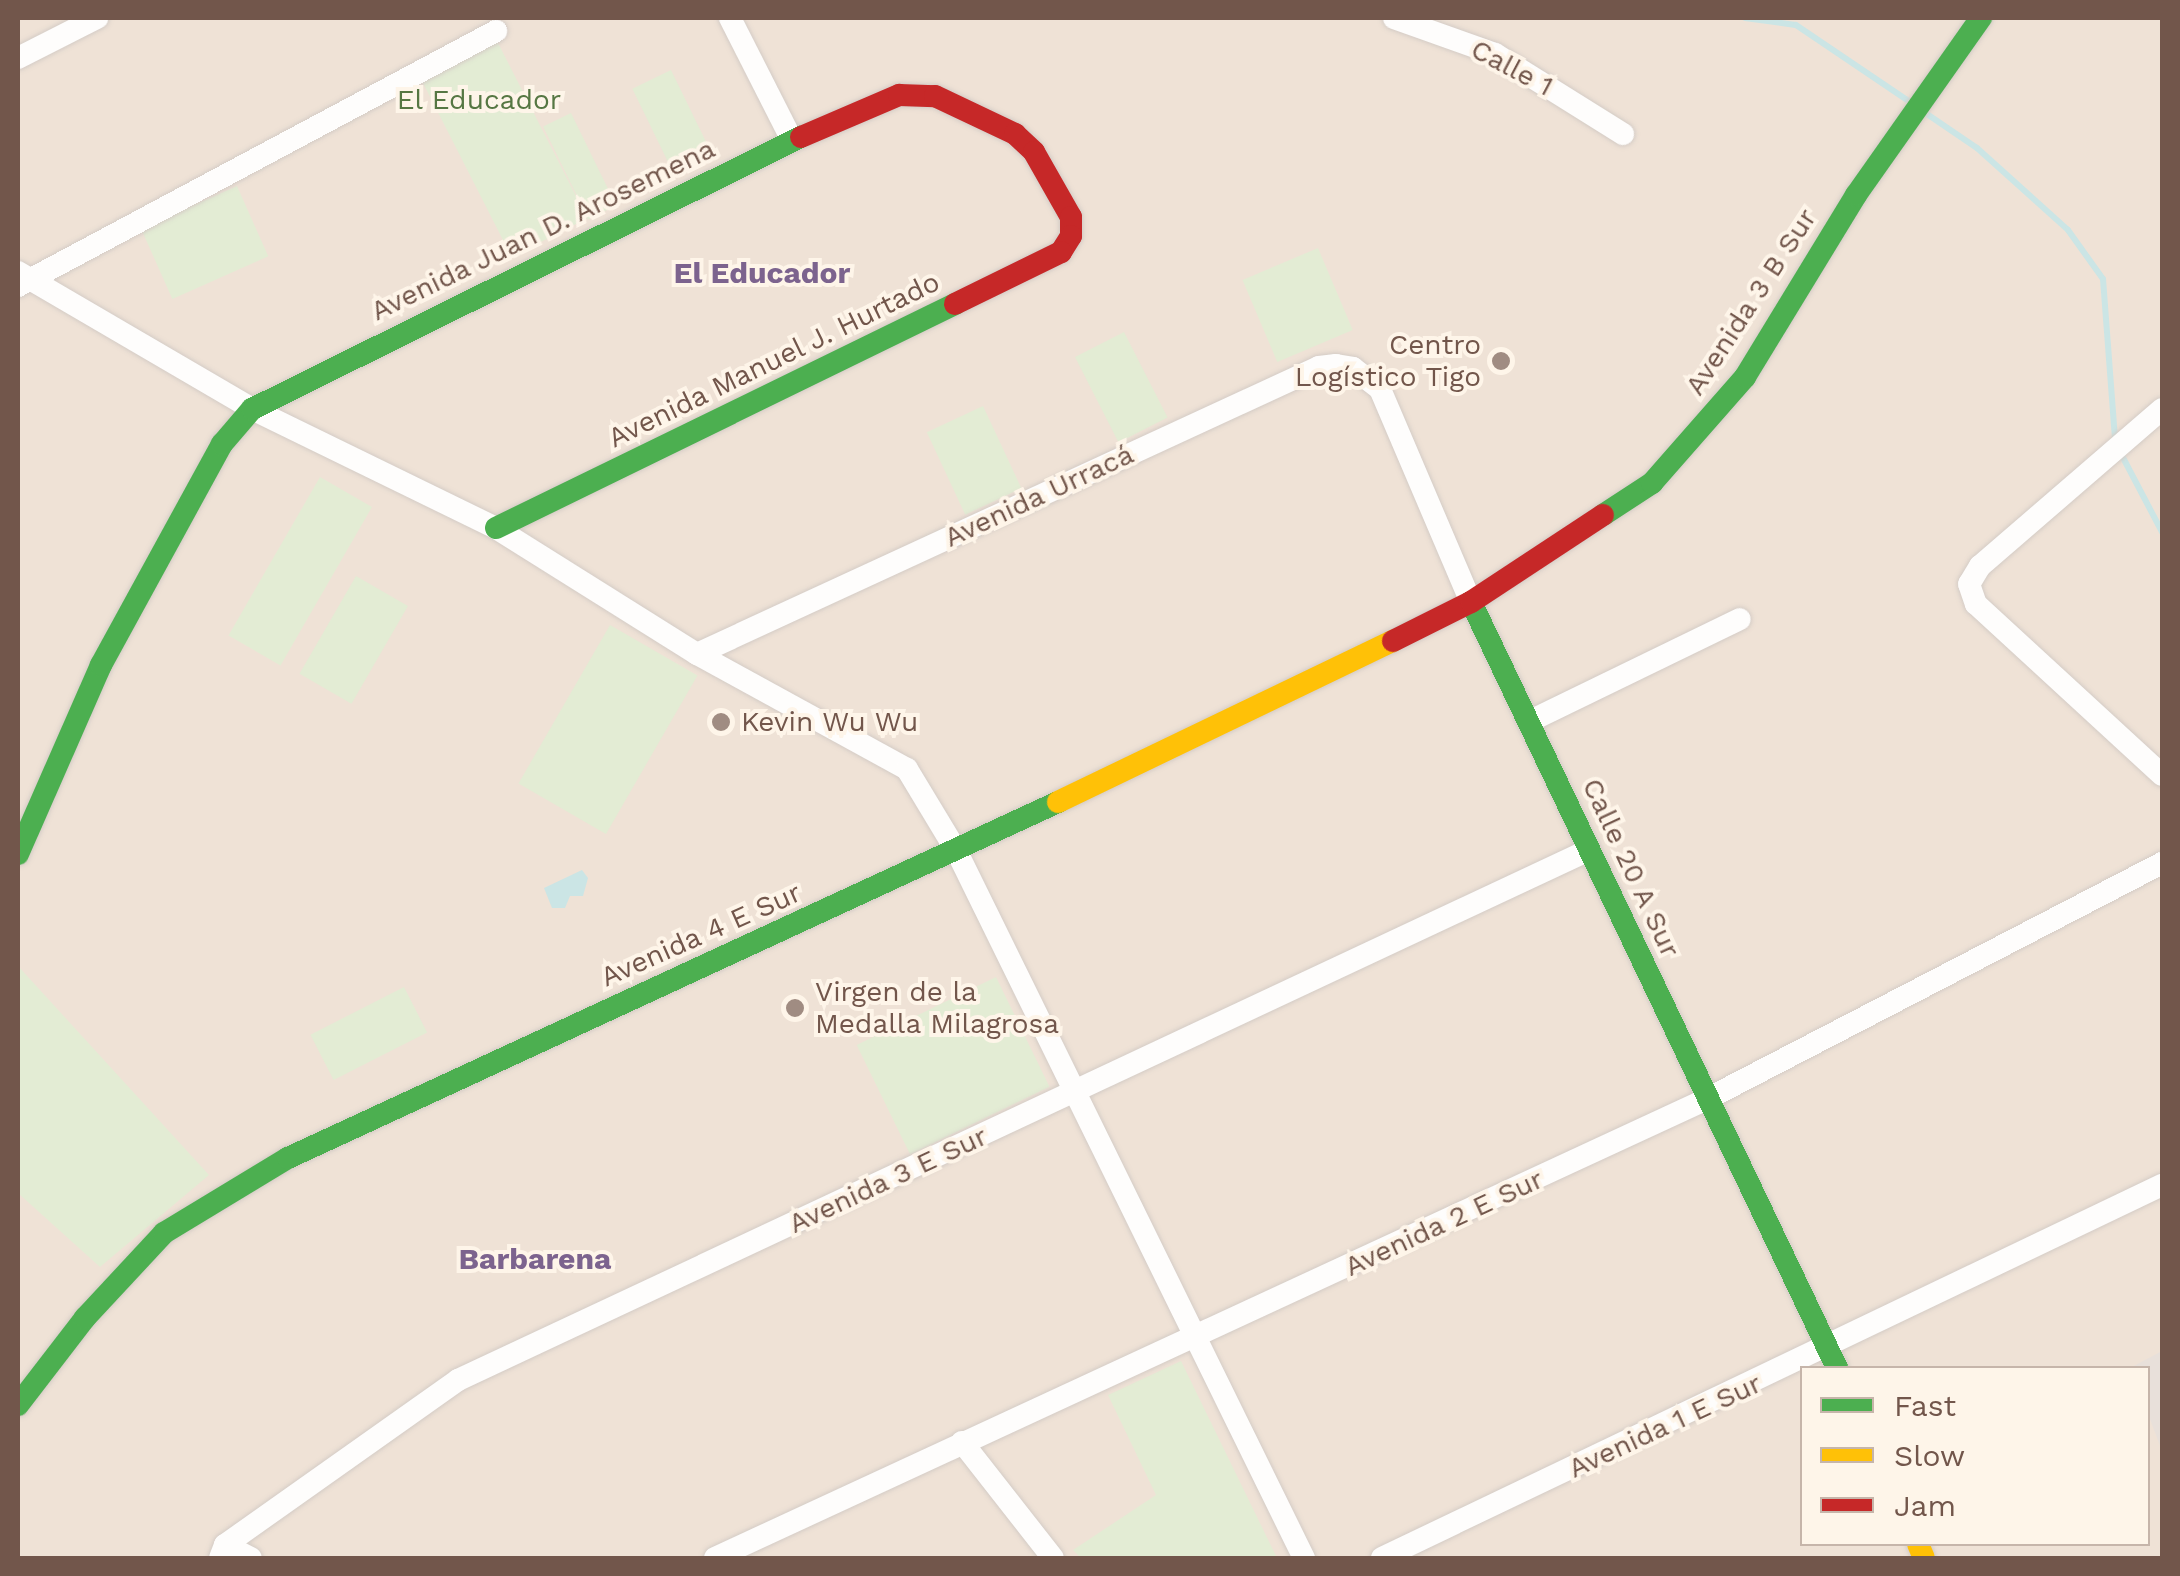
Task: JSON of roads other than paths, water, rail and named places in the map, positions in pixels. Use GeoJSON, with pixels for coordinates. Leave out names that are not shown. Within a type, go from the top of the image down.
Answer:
{"type":"FeatureCollection","features":[{"type":"Feature","properties":{"kind":"street"},"geometry":{"type":"LineString","coordinates":[[18,58],[97,18]]}},
{"type":"Feature","properties":{"kind":"street"},"geometry":{"type":"LineString","coordinates":[[730,18],[792,140]]}},
{"type":"Feature","properties":{"kind":"street","name":"Calle 1"},"geometry":{"type":"LineString","coordinates":[[1394,18],[1495,54],[1623,134]]}},
{"type":"Feature","properties":{"kind":"street","name":"Avenida 3 B Sur"},"geometry":{"type":"LineString","coordinates":[[1471,602],[1652,483],[1699,436],[1745,377],[1856,194],[1981,18]]}},
{"type":"Feature","properties":{"kind":"street"},"geometry":{"type":"LineString","coordinates":[[20,279],[496,31]]}},
{"type":"Feature","properties":{"kind":"street","name":"Avenida Juan D. Arosemena"},"geometry":{"type":"LineString","coordinates":[[252,408],[792,140],[861,107],[899,95],[935,96],[1015,134],[1034,152],[1071,217],[1072,236]]}},
{"type":"Feature","properties":{"kind":"street","name":"Avenida Manuel J. Hurtado"},"geometry":{"type":"LineString","coordinates":[[496,528],[1052,257],[1072,236]]}},
{"type":"Feature","properties":{"kind":"street"},"geometry":{"type":"LineString","coordinates":[[20,279],[252,408],[496,528],[697,654],[907,770],[957,852],[1304,1558]]}},
{"type":"Feature","properties":{"kind":"street","name":"Avenida Urracá"},"geometry":{"type":"LineString","coordinates":[[697,654],[1318,367],[1353,368],[1380,389]]}},
{"type":"Feature","properties":{"kind":"street","name":"Calle 20 A Sur"},"geometry":{"type":"LineString","coordinates":[[1380,389],[1471,602],[1832,1359]]}},
{"type":"Feature","properties":{"kind":"street"},"geometry":{"type":"LineString","coordinates":[[18,854],[102,665],[222,444],[252,408]]}},
{"type":"Feature","properties":{"kind":"street"},"geometry":{"type":"LineString","coordinates":[[2160,767],[1976,604],[1969,584],[1980,566],[2162,409]]}},
{"type":"Feature","properties":{"kind":"street","name":"Avenida 4 E Sur"},"geometry":{"type":"LineString","coordinates":[[18,1404],[85,1318],[164,1234],[288,1158],[957,852],[1471,602]]}},
{"type":"Feature","properties":{"kind":"street"},"geometry":{"type":"LineString","coordinates":[[1530,721],[1740,618]]}},
{"type":"Feature","properties":{"kind":"street","name":"Avenida 3 E Sur"},"geometry":{"type":"LineString","coordinates":[[222,1552],[458,1380],[1589,850]]}},
{"type":"Feature","properties":{"kind":"street","name":"Avenida 2 E Sur"},"geometry":{"type":"LineString","coordinates":[[715,1558],[962,1442],[1194,1340],[1708,1099],[2162,863]]}},
{"type":"Feature","properties":{"kind":"street","name":"Avenida 1 E Sur"},"geometry":{"type":"LineString","coordinates":[[1832,1359],[2162,1185]]}},
{"type":"Feature","properties":{"kind":"street","name":"Avenida 1 E Sur"},"geometry":{"type":"LineString","coordinates":[[1382,1558],[1800,1373]]}},
{"type":"Feature","properties":{"kind":"street"},"geometry":{"type":"LineString","coordinates":[[962,1442],[1053,1558]]}},
{"type":"Feature","properties":{"kind":"street"},"geometry":{"type":"LineString","coordinates":[[222,1552],[251,1558]]}},
{"type":"Feature","properties":{"kind":"water"},"geometry":{"type":"Polygon","coordinates":[[[582,870],[588,878],[583,896],[570,896],[565,908],[552,908],[544,888],[582,870]]]}},
{"type":"Feature","properties":{"kind":"waterway"},"geometry":{"type":"LineString","coordinates":[[1745,18],[1796,25],[1910,102]]}},
{"type":"Feature","properties":{"kind":"waterway"},"geometry":{"type":"LineString","coordinates":[[1924,112],[1977,148],[2068,230],[2103,279],[2115,439]]}},
{"type":"Feature","properties":{"kind":"waterway"},"geometry":{"type":"LineString","coordinates":[[2119,450],[2162,532]]}},
{"type":"Feature","properties":{"kind":"place","name":"Centro Logístico Tigo"},"geometry":{"type":"Point","coordinates":[1501,361]}},
{"type":"Feature","properties":{"kind":"place","name":"Kevin Wu Wu"},"geometry":{"type":"Point","coordinates":[721,722]}},
{"type":"Feature","properties":{"kind":"place","name":"Virgen de la Medalla Milagrosa"},"geometry":{"type":"Point","coordinates":[795,1008]}},
{"type":"Feature","properties":{"kind":"district","name":"El Educador"},"geometry":{"type":"Point","coordinates":[762,273]}},
{"type":"Feature","properties":{"kind":"district","name":"Barbarena"},"geometry":{"type":"Point","coordinates":[535,1259]}}]}
